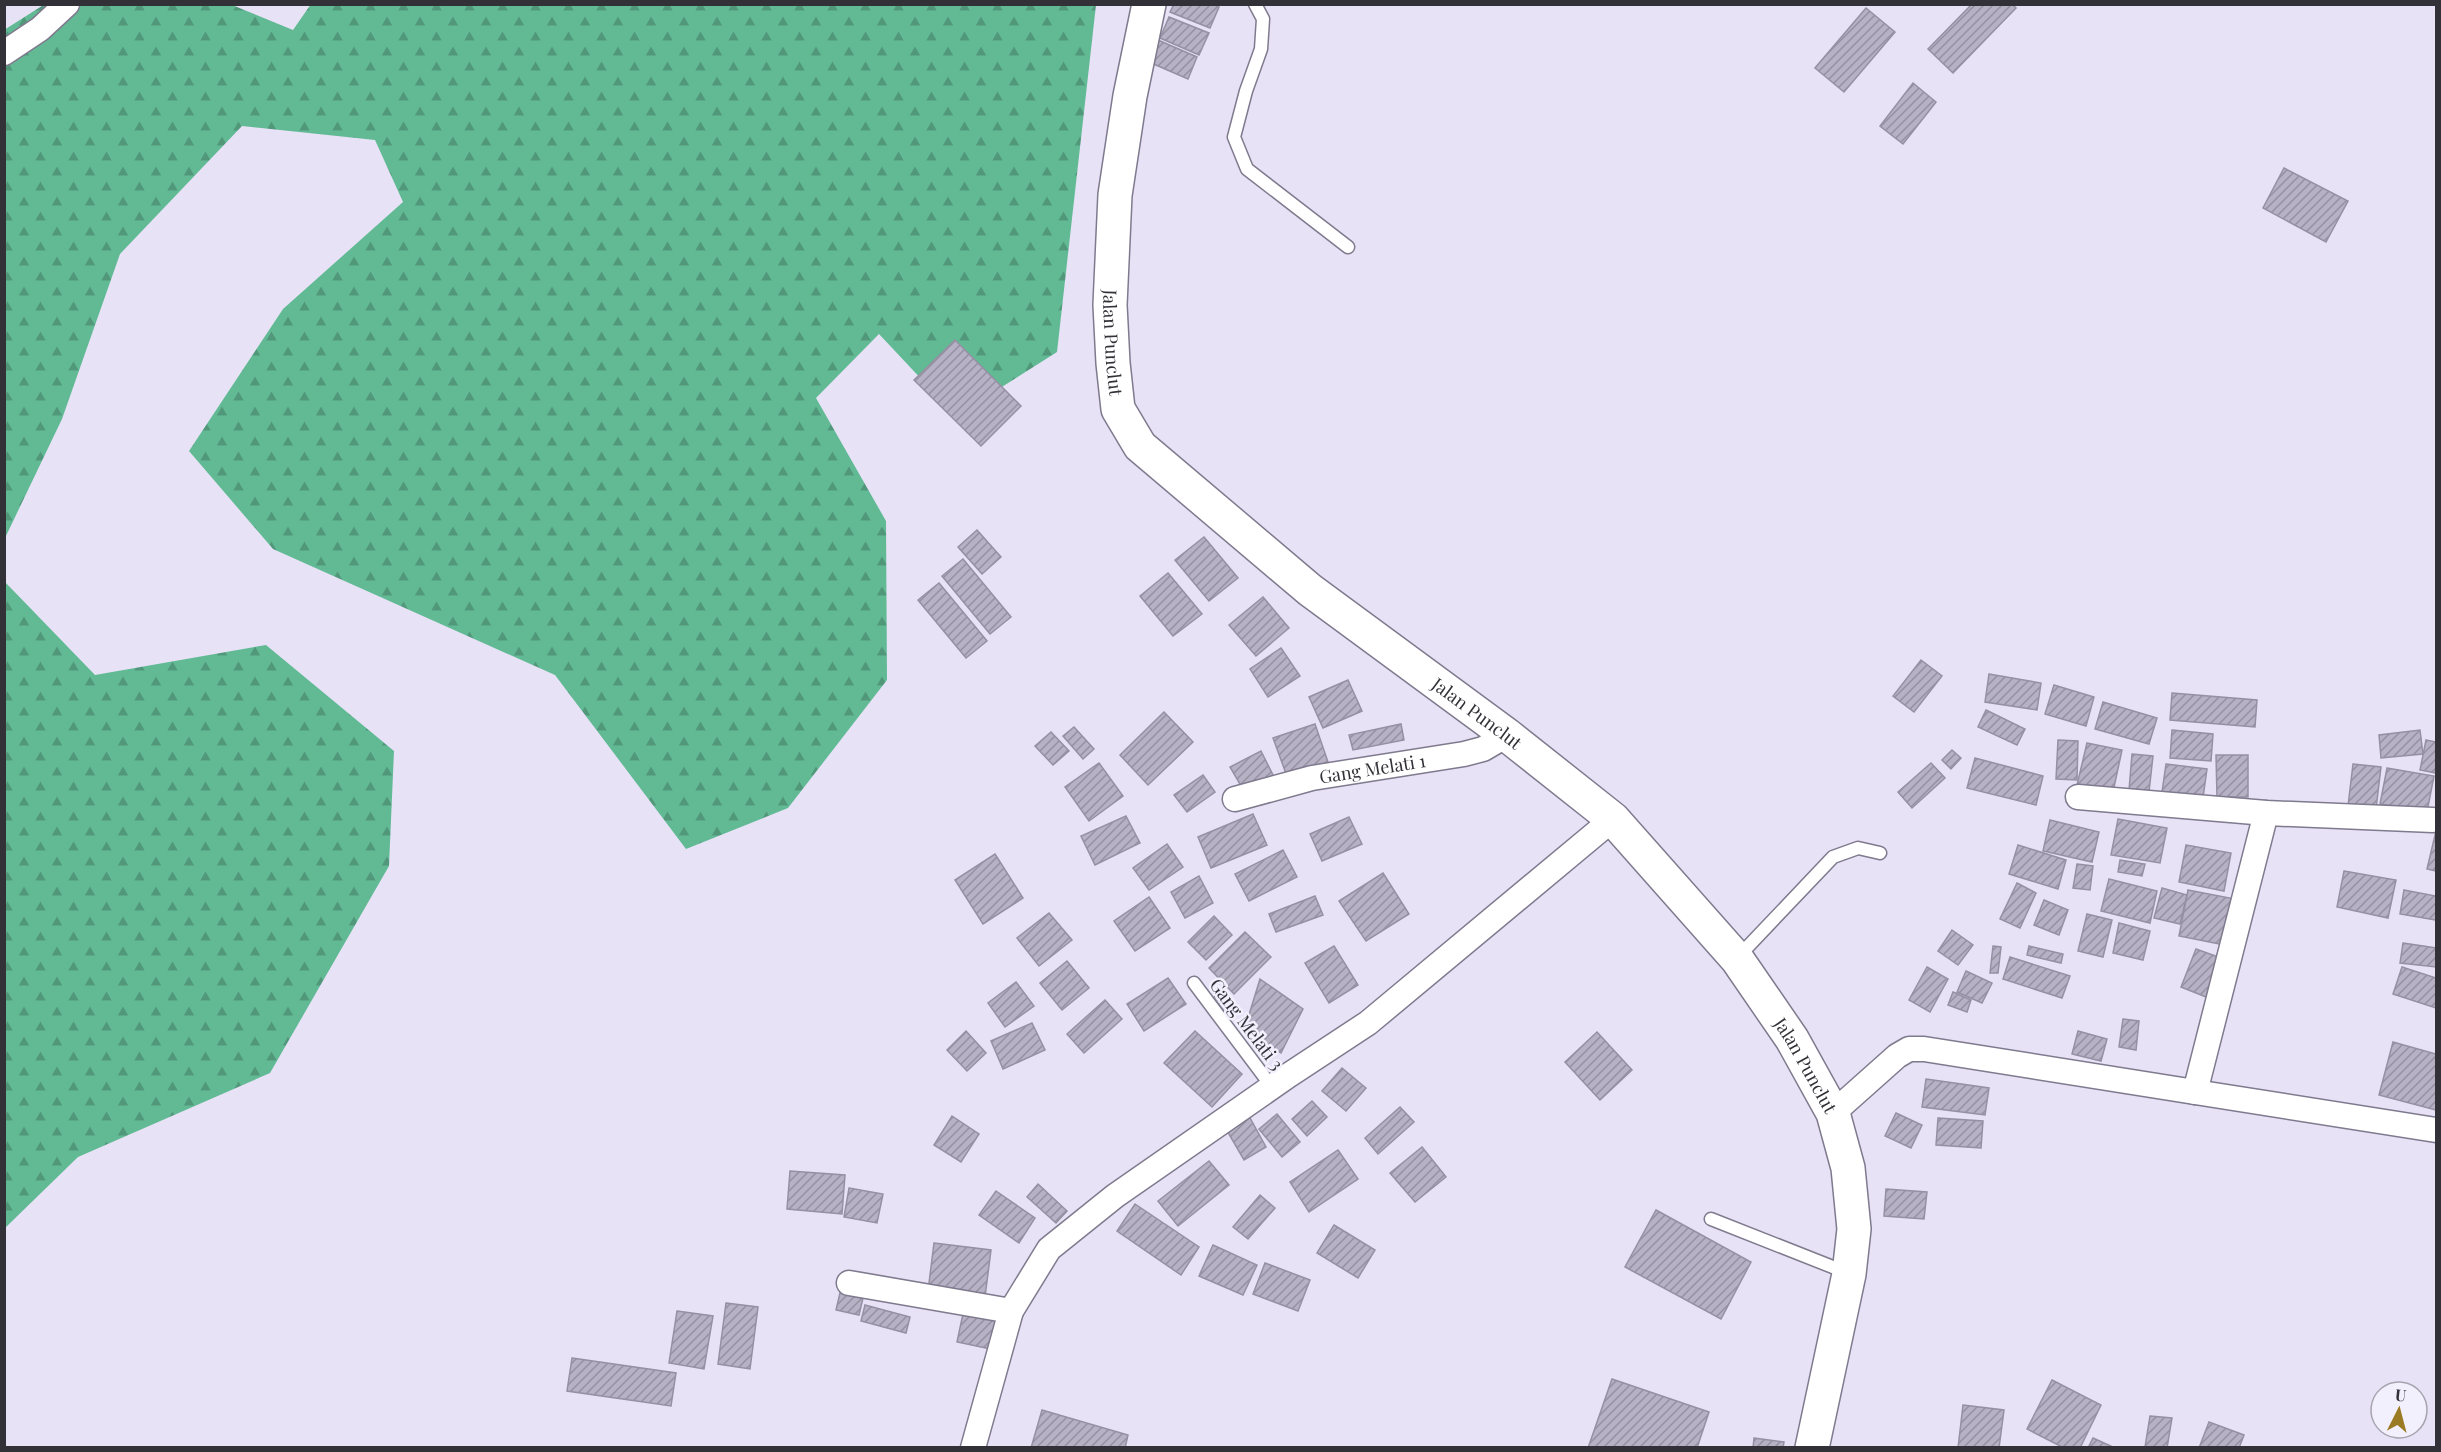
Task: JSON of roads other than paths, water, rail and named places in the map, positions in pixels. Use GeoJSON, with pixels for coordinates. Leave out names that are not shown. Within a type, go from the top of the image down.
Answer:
{"type":"FeatureCollection","features":[{"type":"Feature","properties":{"kind":"main road","name":"Jalan Punclut"},"geometry":{"type":"LineString","coordinates":[[1149,4],[1130,96],[1115,195],[1110,305],[1118,409],[1140,446],[1310,590],[1507,735],[1613,819],[1737,958],[1792,1040],[1833,1113],[1848,1168],[1854,1229],[1849,1274],[1812,1448]]}},
{"type":"Feature","properties":{"kind":"street"},"geometry":{"type":"LineString","coordinates":[[4,53],[40,29],[67,4]]}},
{"type":"Feature","properties":{"kind":"street","name":"Gang Melati 1"},"geometry":{"type":"LineString","coordinates":[[1236,799],[1312,778],[1464,754],[1483,749],[1507,735]]}},
{"type":"Feature","properties":{"kind":"street"},"geometry":{"type":"LineString","coordinates":[[2078,797],[2266,813],[2433,820]]}},
{"type":"Feature","properties":{"kind":"street"},"geometry":{"type":"LineString","coordinates":[[2195,1092],[2266,813]]}},
{"type":"Feature","properties":{"kind":"street"},"geometry":{"type":"LineString","coordinates":[[973,1448],[1011,1311],[1049,1249],[1115,1196],[1368,1023],[1613,819]]}},
{"type":"Feature","properties":{"kind":"street"},"geometry":{"type":"LineString","coordinates":[[1833,1113],[1897,1056],[1909,1049],[1924,1049],[2436,1131]]}},
{"type":"Feature","properties":{"kind":"street"},"geometry":{"type":"LineString","coordinates":[[849,1283],[1011,1311]]}},
{"type":"Feature","properties":{"kind":"lane"},"geometry":{"type":"LineString","coordinates":[[1256,4],[1263,19],[1262,49],[1246,92],[1234,137],[1247,169],[1348,247]]}},
{"type":"Feature","properties":{"kind":"lane"},"geometry":{"type":"LineString","coordinates":[[1737,958],[1833,856],[1858,848],[1880,853]]}},
{"type":"Feature","properties":{"kind":"lane","name":"Gang Melati 3"},"geometry":{"type":"LineString","coordinates":[[1194,983],[1272,1087]]}},
{"type":"Feature","properties":{"kind":"lane"},"geometry":{"type":"LineString","coordinates":[[1711,1219],[1849,1274]]}}]}
